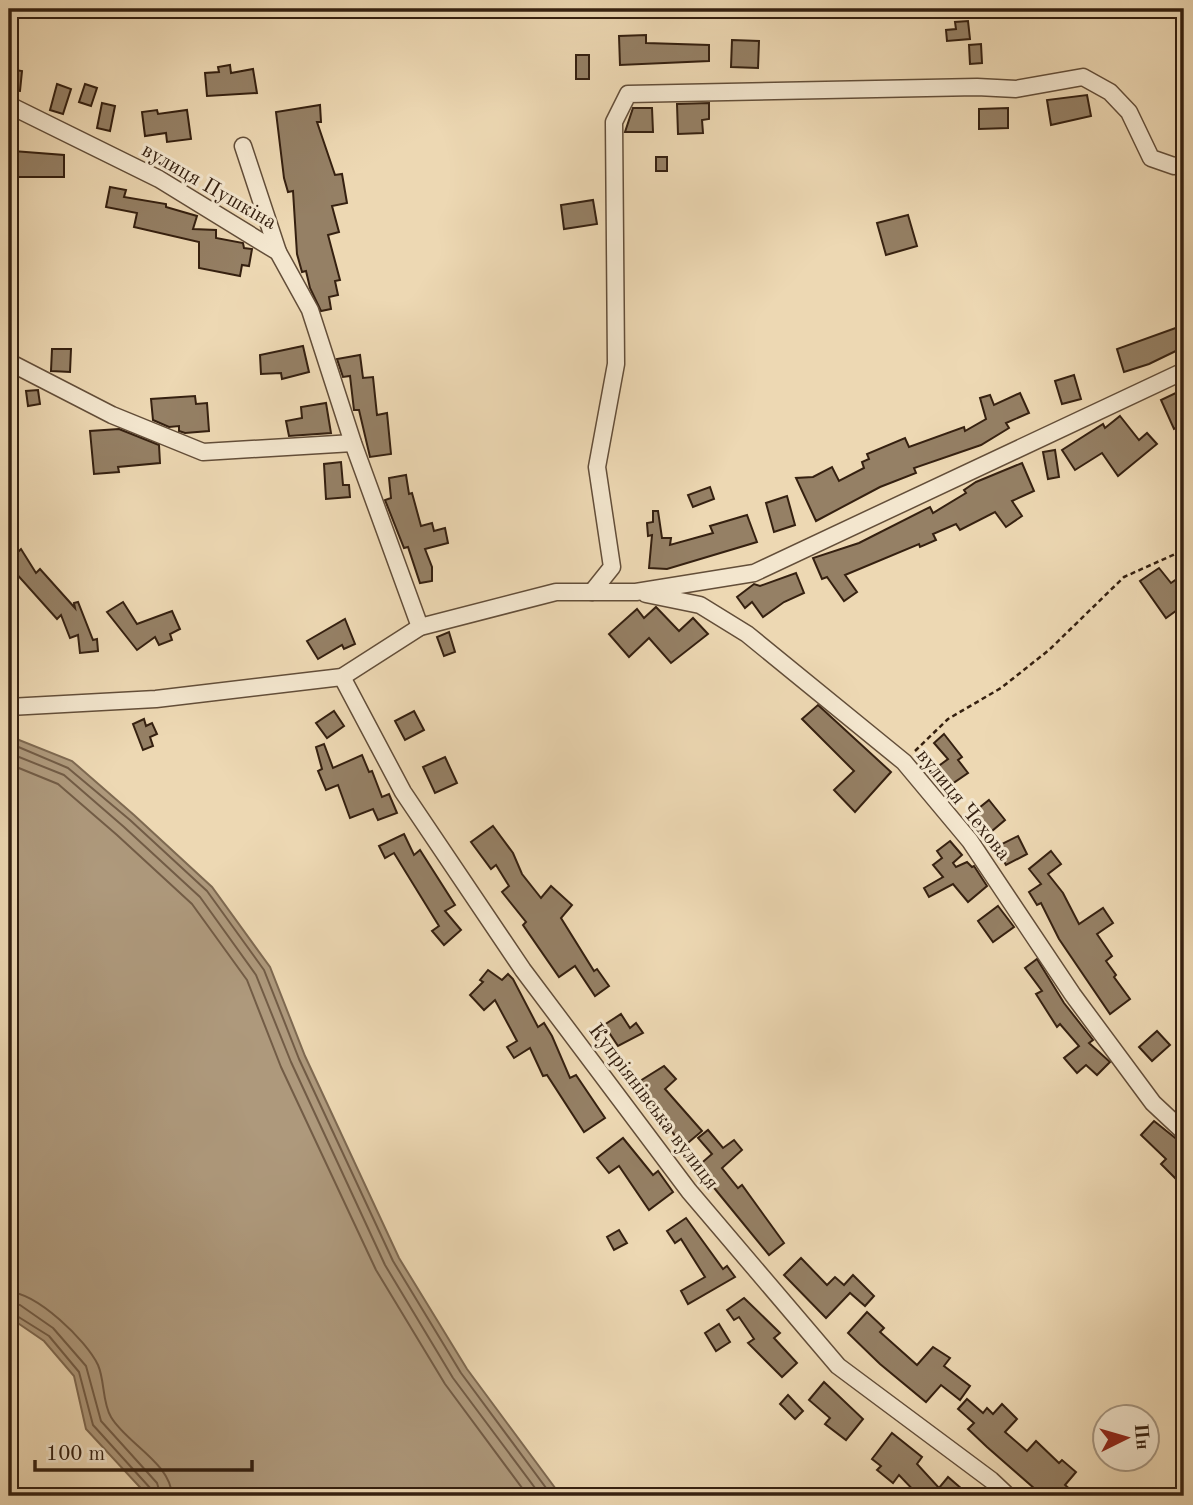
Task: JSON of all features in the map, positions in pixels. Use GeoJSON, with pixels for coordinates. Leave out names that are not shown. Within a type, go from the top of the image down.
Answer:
{"type":"FeatureCollection","features":[{"type":"Feature","properties":{"kind":"street"},"geometry":{"type":"LineString","coordinates":[[592,592],[612,567],[597,467],[616,364],[614,122],[628,94],[977,87],[1016,89],[1083,77],[1110,92],[1129,112],[1151,158],[1174,166],[1184,164]]}},
{"type":"Feature","properties":{"kind":"street","name":"вулиця Пушкіна"},"geometry":{"type":"LineString","coordinates":[[9,105],[159,179],[278,252],[310,310],[353,443],[420,627]]}},
{"type":"Feature","properties":{"kind":"street"},"geometry":{"type":"LineString","coordinates":[[243,146],[278,252]]}},
{"type":"Feature","properties":{"kind":"street"},"geometry":{"type":"LineString","coordinates":[[9,362],[112,415],[203,452],[353,443]]}},
{"type":"Feature","properties":{"kind":"street"},"geometry":{"type":"LineString","coordinates":[[9,707],[156,699],[342,677],[420,627],[556,592],[635,592],[754,573],[1184,371]]}},
{"type":"Feature","properties":{"kind":"street","name":"вулиця Чехова"},"geometry":{"type":"LineString","coordinates":[[635,592],[700,605],[747,634],[904,762],[970,841],[1073,995],[1153,1102],[1184,1132]]}},
{"type":"Feature","properties":{"kind":"street","name":"Купріянівська вулиця"},"geometry":{"type":"LineString","coordinates":[[342,677],[403,792],[523,970],[689,1191],[838,1366],[1008,1496]]}},
{"type":"Feature","properties":{"kind":"path"},"geometry":{"type":"LineString","coordinates":[[904,762],[948,719],[1001,688],[1049,650],[1124,577],[1184,550]]}},
{"type":"Feature","properties":{"kind":"path"},"geometry":{"type":"LineString","coordinates":[[9,1484],[21,1496]]}},
{"type":"Feature","properties":{"kind":"water"},"geometry":{"type":"Polygon","coordinates":[[[9,736],[72,761],[212,887],[270,967],[305,1056],[399,1258],[467,1369],[561,1496],[148,1496],[86,1429],[74,1376],[44,1341],[9,1317],[9,736]]]}},
{"type":"Feature","properties":{"kind":"building"},"geometry":{"type":"Polygon","coordinates":[[[968,21],[970,39],[947,41],[946,30],[956,29],[955,22],[968,21]]]}},
{"type":"Feature","properties":{"kind":"building"},"geometry":{"type":"Polygon","coordinates":[[[646,35],[646,43],[709,45],[709,61],[620,65],[619,36],[646,35]]]}},
{"type":"Feature","properties":{"kind":"building"},"geometry":{"type":"Polygon","coordinates":[[[732,40],[759,41],[758,68],[731,67],[732,40]]]}},
{"type":"Feature","properties":{"kind":"building"},"geometry":{"type":"Polygon","coordinates":[[[981,44],[982,63],[970,64],[969,45],[981,44]]]}},
{"type":"Feature","properties":{"kind":"building"},"geometry":{"type":"Polygon","coordinates":[[[576,55],[589,55],[589,79],[576,79],[576,55]]]}},
{"type":"Feature","properties":{"kind":"building"},"geometry":{"type":"Polygon","coordinates":[[[230,65],[231,73],[253,69],[257,93],[207,96],[205,73],[219,72],[218,67],[230,65]]]}},
{"type":"Feature","properties":{"kind":"building"},"geometry":{"type":"Polygon","coordinates":[[[9,69],[22,71],[20,91],[9,90],[9,69]]]}},
{"type":"Feature","properties":{"kind":"building"},"geometry":{"type":"Polygon","coordinates":[[[57,84],[71,89],[63,114],[50,110],[57,84]]]}},
{"type":"Feature","properties":{"kind":"building"},"geometry":{"type":"Polygon","coordinates":[[[85,84],[97,88],[91,106],[79,102],[85,84]]]}},
{"type":"Feature","properties":{"kind":"building"},"geometry":{"type":"Polygon","coordinates":[[[1087,95],[1091,116],[1051,125],[1047,100],[1087,95]]]}},
{"type":"Feature","properties":{"kind":"building"},"geometry":{"type":"Polygon","coordinates":[[[102,103],[115,106],[110,131],[97,128],[102,103]]]}},
{"type":"Feature","properties":{"kind":"building"},"geometry":{"type":"Polygon","coordinates":[[[709,103],[709,119],[702,120],[703,133],[678,134],[677,104],[709,103]]]}},
{"type":"Feature","properties":{"kind":"building"},"geometry":{"type":"Polygon","coordinates":[[[320,105],[321,122],[317,122],[335,175],[342,174],[347,203],[332,206],[339,232],[328,235],[340,280],[335,281],[338,295],[329,297],[331,309],[321,311],[310,288],[306,271],[302,272],[297,254],[293,191],[288,192],[284,178],[276,112],[320,105]]]}},
{"type":"Feature","properties":{"kind":"building"},"geometry":{"type":"Polygon","coordinates":[[[633,108],[652,108],[653,132],[625,132],[633,108]]]}},
{"type":"Feature","properties":{"kind":"building"},"geometry":{"type":"Polygon","coordinates":[[[1008,108],[1008,128],[979,129],[979,109],[1008,108]]]}},
{"type":"Feature","properties":{"kind":"building"},"geometry":{"type":"Polygon","coordinates":[[[157,110],[158,114],[187,110],[191,139],[167,142],[166,133],[145,136],[142,112],[157,110]]]}},
{"type":"Feature","properties":{"kind":"building"},"geometry":{"type":"Polygon","coordinates":[[[13,151],[64,155],[64,177],[10,177],[13,151]]]}},
{"type":"Feature","properties":{"kind":"building"},"geometry":{"type":"Polygon","coordinates":[[[656,157],[667,157],[667,171],[656,171],[656,157]]]}},
{"type":"Feature","properties":{"kind":"building"},"geometry":{"type":"Polygon","coordinates":[[[110,187],[126,190],[124,197],[166,204],[166,207],[197,216],[193,229],[216,230],[216,238],[243,243],[244,248],[252,249],[249,266],[242,265],[240,276],[199,268],[199,242],[134,227],[137,213],[106,207],[110,187]]]}},
{"type":"Feature","properties":{"kind":"building"},"geometry":{"type":"Polygon","coordinates":[[[593,200],[597,224],[564,229],[561,205],[593,200]]]}},
{"type":"Feature","properties":{"kind":"building"},"geometry":{"type":"Polygon","coordinates":[[[908,215],[917,246],[886,255],[877,223],[908,215]]]}},
{"type":"Feature","properties":{"kind":"building"},"geometry":{"type":"Polygon","coordinates":[[[1184,325],[1184,347],[1149,364],[1124,372],[1117,349],[1184,325]]]}},
{"type":"Feature","properties":{"kind":"building"},"geometry":{"type":"Polygon","coordinates":[[[303,346],[309,372],[282,379],[281,373],[261,374],[260,355],[303,346]]]}},
{"type":"Feature","properties":{"kind":"building"},"geometry":{"type":"Polygon","coordinates":[[[52,349],[71,349],[70,372],[51,371],[52,349]]]}},
{"type":"Feature","properties":{"kind":"building"},"geometry":{"type":"Polygon","coordinates":[[[360,355],[363,378],[373,377],[377,415],[387,413],[391,454],[370,457],[359,410],[354,410],[350,376],[343,377],[337,359],[360,355]]]}},
{"type":"Feature","properties":{"kind":"building"},"geometry":{"type":"Polygon","coordinates":[[[1074,375],[1081,399],[1062,404],[1055,381],[1074,375]]]}},
{"type":"Feature","properties":{"kind":"building"},"geometry":{"type":"Polygon","coordinates":[[[1184,389],[1184,424],[1174,429],[1161,400],[1184,389]]]}},
{"type":"Feature","properties":{"kind":"building"},"geometry":{"type":"Polygon","coordinates":[[[38,390],[40,404],[28,406],[26,391],[38,390]]]}},
{"type":"Feature","properties":{"kind":"building"},"geometry":{"type":"Polygon","coordinates":[[[1020,393],[1029,413],[1006,423],[1009,428],[981,445],[914,468],[916,473],[880,487],[816,521],[796,478],[813,477],[832,467],[839,481],[864,468],[862,462],[869,459],[867,454],[905,438],[909,447],[964,427],[965,431],[986,419],[980,398],[990,395],[994,405],[1020,393]]]}},
{"type":"Feature","properties":{"kind":"building"},"geometry":{"type":"Polygon","coordinates":[[[195,396],[196,404],[207,403],[209,431],[185,433],[179,431],[179,426],[169,427],[153,420],[151,399],[195,396]]]}},
{"type":"Feature","properties":{"kind":"building"},"geometry":{"type":"Polygon","coordinates":[[[326,403],[331,433],[289,436],[286,421],[302,418],[301,407],[326,403]]]}},
{"type":"Feature","properties":{"kind":"building"},"geometry":{"type":"Polygon","coordinates":[[[1120,416],[1139,440],[1147,433],[1157,444],[1118,476],[1102,453],[1075,470],[1062,450],[1103,424],[1105,428],[1120,416]]]}},
{"type":"Feature","properties":{"kind":"building"},"geometry":{"type":"Polygon","coordinates":[[[119,429],[159,445],[160,463],[118,467],[119,472],[94,474],[90,431],[119,429]]]}},
{"type":"Feature","properties":{"kind":"building"},"geometry":{"type":"Polygon","coordinates":[[[1055,450],[1059,477],[1048,479],[1043,452],[1055,450]]]}},
{"type":"Feature","properties":{"kind":"building"},"geometry":{"type":"Polygon","coordinates":[[[341,462],[343,485],[349,485],[350,497],[326,499],[324,464],[341,462]]]}},
{"type":"Feature","properties":{"kind":"building"},"geometry":{"type":"Polygon","coordinates":[[[1022,463],[1034,491],[1012,501],[1022,516],[1006,527],[995,512],[960,530],[956,524],[933,534],[936,540],[920,547],[919,544],[845,575],[857,592],[844,601],[827,577],[822,579],[813,558],[859,543],[930,507],[933,513],[966,493],[964,490],[976,482],[1022,463]]]}},
{"type":"Feature","properties":{"kind":"building"},"geometry":{"type":"Polygon","coordinates":[[[406,475],[409,494],[412,493],[421,526],[432,523],[434,531],[445,528],[448,543],[425,549],[432,567],[432,581],[420,583],[408,547],[404,548],[385,500],[391,498],[389,478],[406,475]]]}},
{"type":"Feature","properties":{"kind":"building"},"geometry":{"type":"Polygon","coordinates":[[[710,487],[714,499],[693,507],[688,495],[710,487]]]}},
{"type":"Feature","properties":{"kind":"building"},"geometry":{"type":"Polygon","coordinates":[[[787,496],[795,525],[774,532],[766,503],[787,496]]]}},
{"type":"Feature","properties":{"kind":"building"},"geometry":{"type":"Polygon","coordinates":[[[653,511],[658,511],[662,538],[671,538],[670,545],[713,533],[710,526],[747,515],[757,542],[667,569],[649,568],[652,535],[648,536],[647,523],[653,522],[653,511]]]}},
{"type":"Feature","properties":{"kind":"building"},"geometry":{"type":"Polygon","coordinates":[[[9,531],[18,552],[21,549],[36,573],[40,569],[75,608],[74,603],[78,602],[93,640],[97,639],[98,651],[80,653],[78,635],[70,638],[61,615],[57,619],[14,571],[9,574],[9,531]]]}},
{"type":"Feature","properties":{"kind":"building"},"geometry":{"type":"Polygon","coordinates":[[[1159,568],[1171,583],[1184,574],[1184,591],[1179,595],[1184,605],[1166,618],[1140,581],[1159,568]]]}},
{"type":"Feature","properties":{"kind":"building"},"geometry":{"type":"Polygon","coordinates":[[[796,573],[804,593],[784,602],[763,617],[752,602],[745,608],[737,597],[754,584],[760,586],[796,573]]]}},
{"type":"Feature","properties":{"kind":"building"},"geometry":{"type":"Polygon","coordinates":[[[123,602],[137,624],[172,611],[180,629],[170,634],[172,640],[159,645],[155,637],[137,650],[107,612],[123,602]]]}},
{"type":"Feature","properties":{"kind":"building"},"geometry":{"type":"Polygon","coordinates":[[[656,607],[679,631],[693,618],[708,634],[671,663],[649,638],[629,657],[609,634],[637,609],[644,618],[656,607]]]}},
{"type":"Feature","properties":{"kind":"building"},"geometry":{"type":"Polygon","coordinates":[[[345,619],[355,644],[344,649],[342,645],[318,659],[307,641],[345,619]]]}},
{"type":"Feature","properties":{"kind":"building"},"geometry":{"type":"Polygon","coordinates":[[[449,632],[455,652],[444,656],[437,637],[449,632]]]}},
{"type":"Feature","properties":{"kind":"building"},"geometry":{"type":"Polygon","coordinates":[[[818,705],[891,772],[855,812],[834,790],[854,771],[802,719],[818,705]]]}},
{"type":"Feature","properties":{"kind":"building"},"geometry":{"type":"Polygon","coordinates":[[[334,711],[344,726],[327,738],[316,723],[334,711]]]}},
{"type":"Feature","properties":{"kind":"building"},"geometry":{"type":"Polygon","coordinates":[[[414,711],[424,730],[405,740],[395,721],[414,711]]]}},
{"type":"Feature","properties":{"kind":"building"},"geometry":{"type":"Polygon","coordinates":[[[144,719],[146,726],[152,723],[157,734],[150,737],[153,746],[143,750],[133,724],[144,719]]]}},
{"type":"Feature","properties":{"kind":"building"},"geometry":{"type":"Polygon","coordinates":[[[944,734],[962,757],[958,760],[968,773],[949,786],[936,768],[948,759],[934,743],[944,734]]]}},
{"type":"Feature","properties":{"kind":"building"},"geometry":{"type":"Polygon","coordinates":[[[324,744],[333,768],[362,755],[369,772],[372,771],[382,797],[389,794],[397,813],[378,820],[373,809],[350,818],[338,785],[326,790],[318,771],[322,769],[316,747],[324,744]]]}},
{"type":"Feature","properties":{"kind":"building"},"geometry":{"type":"Polygon","coordinates":[[[445,757],[457,783],[435,793],[423,767],[445,757]]]}},
{"type":"Feature","properties":{"kind":"building"},"geometry":{"type":"Polygon","coordinates":[[[989,800],[1005,820],[986,836],[969,816],[989,800]]]}},
{"type":"Feature","properties":{"kind":"building"},"geometry":{"type":"Polygon","coordinates":[[[493,826],[513,853],[522,874],[541,898],[551,886],[572,905],[561,918],[594,971],[597,969],[609,986],[595,996],[575,966],[559,977],[523,925],[526,922],[502,892],[509,886],[496,865],[491,869],[471,842],[493,826]]]}},
{"type":"Feature","properties":{"kind":"building"},"geometry":{"type":"Polygon","coordinates":[[[404,834],[414,855],[420,850],[455,905],[445,911],[461,930],[444,945],[432,931],[439,926],[394,853],[385,858],[379,846],[404,834]]]}},
{"type":"Feature","properties":{"kind":"building"},"geometry":{"type":"Polygon","coordinates":[[[1018,836],[1027,854],[1006,865],[996,847],[1018,836]]]}},
{"type":"Feature","properties":{"kind":"building"},"geometry":{"type":"Polygon","coordinates":[[[950,841],[962,855],[953,863],[956,867],[967,862],[974,866],[987,886],[968,902],[953,884],[929,897],[924,888],[943,877],[933,865],[942,858],[937,851],[950,841]]]}},
{"type":"Feature","properties":{"kind":"building"},"geometry":{"type":"Polygon","coordinates":[[[1051,851],[1061,864],[1048,874],[1063,893],[1079,924],[1103,908],[1113,923],[1097,934],[1112,956],[1106,961],[1116,975],[1114,977],[1130,999],[1110,1014],[1059,939],[1041,903],[1037,905],[1029,892],[1041,884],[1029,869],[1051,851]]]}},
{"type":"Feature","properties":{"kind":"building"},"geometry":{"type":"Polygon","coordinates":[[[998,906],[1014,927],[993,942],[978,921],[998,906]]]}},
{"type":"Feature","properties":{"kind":"building"},"geometry":{"type":"Polygon","coordinates":[[[1037,959],[1064,1003],[1093,1040],[1089,1043],[1110,1062],[1097,1075],[1086,1065],[1077,1073],[1064,1058],[1079,1046],[1060,1024],[1057,1027],[1036,994],[1042,991],[1025,968],[1037,959]]]}},
{"type":"Feature","properties":{"kind":"building"},"geometry":{"type":"Polygon","coordinates":[[[488,970],[502,980],[508,974],[513,979],[538,1027],[544,1023],[552,1036],[570,1078],[576,1075],[605,1118],[584,1132],[547,1075],[543,1076],[530,1048],[514,1058],[507,1047],[517,1041],[495,1000],[484,1010],[470,995],[483,982],[480,980],[488,970]]]}},
{"type":"Feature","properties":{"kind":"building"},"geometry":{"type":"Polygon","coordinates":[[[621,1014],[630,1028],[636,1023],[643,1033],[618,1046],[604,1025],[621,1014]]]}},
{"type":"Feature","properties":{"kind":"building"},"geometry":{"type":"Polygon","coordinates":[[[1157,1031],[1170,1045],[1152,1061],[1139,1047],[1157,1031]]]}},
{"type":"Feature","properties":{"kind":"building"},"geometry":{"type":"Polygon","coordinates":[[[664,1066],[676,1079],[665,1089],[702,1131],[683,1147],[650,1101],[646,1104],[632,1086],[664,1066]]]}},
{"type":"Feature","properties":{"kind":"building"},"geometry":{"type":"Polygon","coordinates":[[[1154,1121],[1179,1141],[1177,1143],[1184,1150],[1184,1187],[1161,1164],[1166,1159],[1141,1135],[1154,1121]]]}},
{"type":"Feature","properties":{"kind":"building"},"geometry":{"type":"Polygon","coordinates":[[[708,1130],[723,1148],[734,1140],[742,1150],[722,1168],[738,1188],[742,1185],[784,1243],[769,1255],[697,1167],[712,1154],[698,1138],[708,1130]]]}},
{"type":"Feature","properties":{"kind":"building"},"geometry":{"type":"Polygon","coordinates":[[[623,1138],[653,1175],[658,1171],[673,1192],[649,1210],[619,1166],[609,1173],[597,1158],[623,1138]]]}},
{"type":"Feature","properties":{"kind":"building"},"geometry":{"type":"Polygon","coordinates":[[[686,1218],[723,1269],[727,1266],[735,1277],[688,1304],[681,1291],[705,1277],[681,1239],[675,1243],[667,1231],[686,1218]]]}},
{"type":"Feature","properties":{"kind":"building"},"geometry":{"type":"Polygon","coordinates":[[[619,1230],[627,1243],[614,1250],[607,1237],[619,1230]]]}},
{"type":"Feature","properties":{"kind":"building"},"geometry":{"type":"Polygon","coordinates":[[[801,1258],[827,1285],[835,1277],[844,1285],[853,1275],[874,1296],[865,1306],[850,1293],[826,1318],[784,1275],[801,1258]]]}},
{"type":"Feature","properties":{"kind":"building"},"geometry":{"type":"Polygon","coordinates":[[[744,1298],[780,1333],[774,1338],[797,1363],[782,1377],[748,1343],[754,1339],[739,1317],[734,1320],[727,1310],[744,1298]]]}},
{"type":"Feature","properties":{"kind":"building"},"geometry":{"type":"Polygon","coordinates":[[[867,1312],[884,1328],[880,1332],[917,1365],[933,1347],[950,1358],[944,1366],[970,1386],[960,1400],[941,1385],[926,1402],[880,1364],[848,1333],[867,1312]]]}},
{"type":"Feature","properties":{"kind":"building"},"geometry":{"type":"Polygon","coordinates":[[[719,1324],[730,1342],[716,1351],[705,1333],[719,1324]]]}},
{"type":"Feature","properties":{"kind":"building"},"geometry":{"type":"Polygon","coordinates":[[[824,1382],[863,1419],[846,1440],[825,1424],[830,1418],[809,1400],[824,1382]]]}},
{"type":"Feature","properties":{"kind":"building"},"geometry":{"type":"Polygon","coordinates":[[[788,1395],[803,1411],[795,1419],[780,1404],[788,1395]]]}},
{"type":"Feature","properties":{"kind":"building"},"geometry":{"type":"Polygon","coordinates":[[[967,1399],[983,1413],[987,1408],[993,1414],[1002,1404],[1017,1419],[1005,1432],[1027,1451],[1036,1441],[1059,1463],[1062,1460],[1076,1472],[1065,1485],[1078,1496],[1043,1496],[968,1429],[974,1423],[958,1409],[967,1399]]]}},
{"type":"Feature","properties":{"kind":"building"},"geometry":{"type":"Polygon","coordinates":[[[892,1433],[922,1457],[917,1464],[939,1488],[948,1477],[970,1496],[919,1496],[899,1475],[893,1483],[877,1470],[881,1466],[872,1459],[892,1433]]]}}]}
